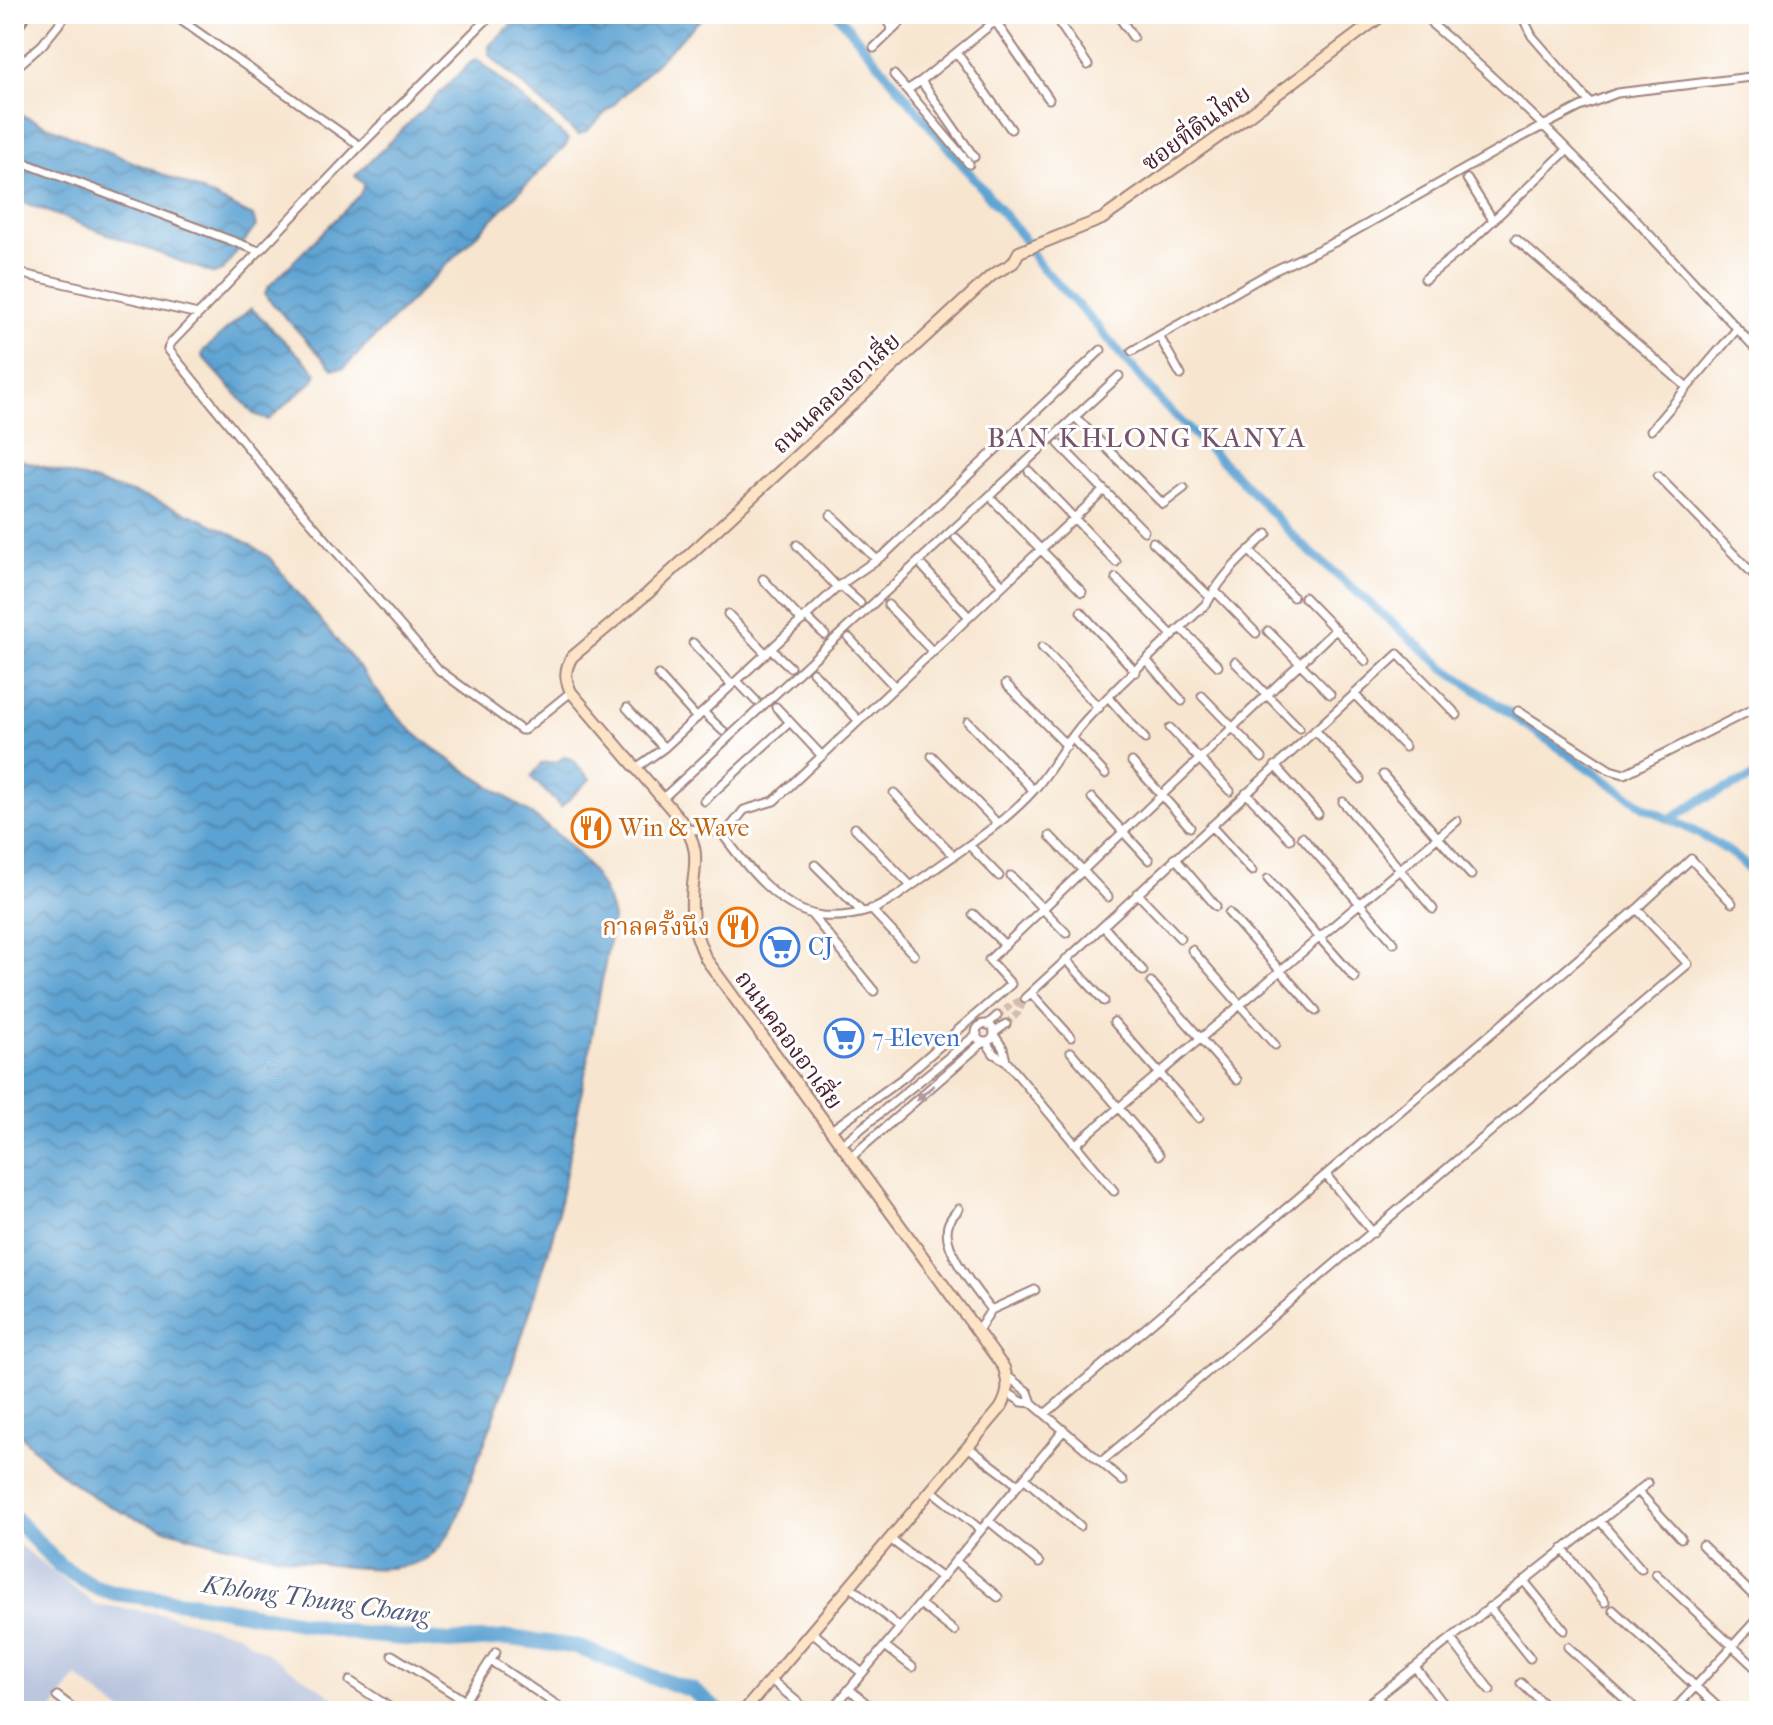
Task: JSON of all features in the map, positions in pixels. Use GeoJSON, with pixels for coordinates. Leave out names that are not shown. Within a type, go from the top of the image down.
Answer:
{"type":"FeatureCollection","features":[{"type":"Feature","properties":{"kind":"street"},"geometry":{"type":"LineString","coordinates":[[14,35],[26,14]]}},
{"type":"Feature","properties":{"kind":"street"},"geometry":{"type":"LineString","coordinates":[[14,69],[42,45],[67,14]]}},
{"type":"Feature","properties":{"kind":"street"},"geometry":{"type":"LineString","coordinates":[[172,14],[360,146]]}},
{"type":"Feature","properties":{"kind":"street"},"geometry":{"type":"LineString","coordinates":[[492,14],[360,146],[168,349],[275,481],[439,670],[521,730],[571,692],[688,829],[721,832],[729,829],[744,810],[774,801],[1104,490]]}},
{"type":"Feature","properties":{"kind":"street"},"geometry":{"type":"LineString","coordinates":[[883,14],[892,29]]}},
{"type":"Feature","properties":{"kind":"street"},"geometry":{"type":"LineString","coordinates":[[874,48],[909,14]]}},
{"type":"Feature","properties":{"kind":"street"},"geometry":{"type":"LineString","coordinates":[[907,90],[1004,14]]}},
{"type":"Feature","properties":{"kind":"street"},"geometry":{"type":"LineString","coordinates":[[1053,14],[1088,65]]}},
{"type":"Feature","properties":{"kind":"street","name":"ซอยที่ดินไทย"},"geometry":{"type":"LineString","coordinates":[[1019,252],[1102,219],[1244,119],[1384,14]]}},
{"type":"Feature","properties":{"kind":"street"},"geometry":{"type":"LineString","coordinates":[[1426,14],[1433,25],[1469,55],[1566,151],[1759,352]]}},
{"type":"Feature","properties":{"kind":"street"},"geometry":{"type":"LineString","coordinates":[[1521,14],[1532,36],[1590,103]]}},
{"type":"Feature","properties":{"kind":"street"},"geometry":{"type":"LineString","coordinates":[[1120,15],[1133,37]]}},
{"type":"Feature","properties":{"kind":"street"},"geometry":{"type":"LineString","coordinates":[[995,21],[1049,99]]}},
{"type":"Feature","properties":{"kind":"street"},"geometry":{"type":"LineString","coordinates":[[957,53],[1011,129]]}},
{"type":"Feature","properties":{"kind":"street"},"geometry":{"type":"LineString","coordinates":[[894,75],[971,160],[921,81]]}},
{"type":"Feature","properties":{"kind":"street"},"geometry":{"type":"LineString","coordinates":[[1132,351],[1271,272],[1337,241],[1590,103],[1639,89],[1759,76]]}},
{"type":"Feature","properties":{"kind":"street"},"geometry":{"type":"LineString","coordinates":[[1425,279],[1566,151]]}},
{"type":"Feature","properties":{"kind":"street"},"geometry":{"type":"LineString","coordinates":[[14,159],[259,251]]}},
{"type":"Feature","properties":{"kind":"street"},"geometry":{"type":"LineString","coordinates":[[1467,179],[1493,220]]}},
{"type":"Feature","properties":{"kind":"street"},"geometry":{"type":"LineString","coordinates":[[1516,239],[1687,387]]}},
{"type":"Feature","properties":{"kind":"street","name":"ถนนคลองอาเสี่ย"},"geometry":{"type":"LineString","coordinates":[[571,692],[565,671],[572,657],[647,594],[992,275],[1013,263],[1019,252]]}},
{"type":"Feature","properties":{"kind":"street"},"geometry":{"type":"LineString","coordinates":[[14,272],[198,314]]}},
{"type":"Feature","properties":{"kind":"street"},"geometry":{"type":"LineString","coordinates":[[1651,430],[1737,329]]}},
{"type":"Feature","properties":{"kind":"street"},"geometry":{"type":"LineString","coordinates":[[1159,336],[1181,375]]}},
{"type":"Feature","properties":{"kind":"street"},"geometry":{"type":"LineString","coordinates":[[636,768],[664,748],[839,586],[877,560],[1101,350]]}},
{"type":"Feature","properties":{"kind":"street"},"geometry":{"type":"LineString","coordinates":[[662,799],[1119,376]]}},
{"type":"Feature","properties":{"kind":"street"},"geometry":{"type":"LineString","coordinates":[[1075,417],[1163,504],[1184,488]]}},
{"type":"Feature","properties":{"kind":"street"},"geometry":{"type":"LineString","coordinates":[[1059,444],[1144,531]]}},
{"type":"Feature","properties":{"kind":"street"},"geometry":{"type":"LineString","coordinates":[[1029,471],[1116,562]]}},
{"type":"Feature","properties":{"kind":"street"},"geometry":{"type":"LineString","coordinates":[[1658,476],[1759,580]]}},
{"type":"Feature","properties":{"kind":"street"},"geometry":{"type":"LineString","coordinates":[[994,501],[1082,592]]}},
{"type":"Feature","properties":{"kind":"street"},"geometry":{"type":"LineString","coordinates":[[831,515],[877,560]]}},
{"type":"Feature","properties":{"kind":"street"},"geometry":{"type":"LineString","coordinates":[[809,912],[836,916],[871,909],[911,886],[997,823],[1033,790],[1099,708],[1181,628],[1235,562],[1267,534]]}},
{"type":"Feature","properties":{"kind":"street"},"geometry":{"type":"LineString","coordinates":[[956,538],[1003,585]]}},
{"type":"Feature","properties":{"kind":"street"},"geometry":{"type":"LineString","coordinates":[[1153,542],[1256,633]]}},
{"type":"Feature","properties":{"kind":"street"},"geometry":{"type":"LineString","coordinates":[[797,545],[860,603]]}},
{"type":"Feature","properties":{"kind":"street"},"geometry":{"type":"LineString","coordinates":[[1249,550],[1293,597]]}},
{"type":"Feature","properties":{"kind":"street"},"geometry":{"type":"LineString","coordinates":[[923,567],[969,617]]}},
{"type":"Feature","properties":{"kind":"street"},"geometry":{"type":"LineString","coordinates":[[1116,578],[1173,636]]}},
{"type":"Feature","properties":{"kind":"street"},"geometry":{"type":"LineString","coordinates":[[763,579],[825,635]]}},
{"type":"Feature","properties":{"kind":"street"},"geometry":{"type":"LineString","coordinates":[[1304,597],[1366,661]]}},
{"type":"Feature","properties":{"kind":"street"},"geometry":{"type":"LineString","coordinates":[[888,605],[933,652]]}},
{"type":"Feature","properties":{"kind":"street"},"geometry":{"type":"LineString","coordinates":[[1081,612],[1136,672]]}},
{"type":"Feature","properties":{"kind":"street"},"geometry":{"type":"LineString","coordinates":[[728,614],[768,652],[790,667]]}},
{"type":"Feature","properties":{"kind":"street"},"geometry":{"type":"LineString","coordinates":[[1181,628],[1218,666]]}},
{"type":"Feature","properties":{"kind":"street"},"geometry":{"type":"LineString","coordinates":[[830,1131],[903,1078],[1011,984],[989,960],[1336,629]]}},
{"type":"Feature","properties":{"kind":"street"},"geometry":{"type":"LineString","coordinates":[[1268,631],[1330,694]]}},
{"type":"Feature","properties":{"kind":"street"},"geometry":{"type":"LineString","coordinates":[[849,638],[895,687]]}},
{"type":"Feature","properties":{"kind":"street"},"geometry":{"type":"LineString","coordinates":[[693,643],[756,701]]}},
{"type":"Feature","properties":{"kind":"street"},"geometry":{"type":"LineString","coordinates":[[1042,647],[1099,708]]}},
{"type":"Feature","properties":{"kind":"street"},"geometry":{"type":"LineString","coordinates":[[1071,1037],[1028,995],[1398,654],[1457,715]]}},
{"type":"Feature","properties":{"kind":"street"},"geometry":{"type":"LineString","coordinates":[[1147,661],[1182,701]]}},
{"type":"Feature","properties":{"kind":"street"},"geometry":{"type":"LineString","coordinates":[[1235,662],[1299,728]]}},
{"type":"Feature","properties":{"kind":"street"},"geometry":{"type":"LineString","coordinates":[[813,672],[859,721]]}},
{"type":"Feature","properties":{"kind":"street"},"geometry":{"type":"LineString","coordinates":[[658,675],[700,715],[723,731]]}},
{"type":"Feature","properties":{"kind":"street"},"geometry":{"type":"LineString","coordinates":[[1006,684],[1067,746]]}},
{"type":"Feature","properties":{"kind":"street"},"geometry":{"type":"LineString","coordinates":[[1354,694],[1405,747]]}},
{"type":"Feature","properties":{"kind":"street"},"geometry":{"type":"LineString","coordinates":[[1202,696],[1262,758]]}},
{"type":"Feature","properties":{"kind":"street"},"geometry":{"type":"LineString","coordinates":[[1109,698],[1145,739]]}},
{"type":"Feature","properties":{"kind":"street"},"geometry":{"type":"LineString","coordinates":[[1518,711],[1610,770],[1624,774],[1759,706]]}},
{"type":"Feature","properties":{"kind":"street"},"geometry":{"type":"LineString","coordinates":[[776,707],[822,756]]}},
{"type":"Feature","properties":{"kind":"street"},"geometry":{"type":"LineString","coordinates":[[627,708],[664,748]]}},
{"type":"Feature","properties":{"kind":"street"},"geometry":{"type":"LineString","coordinates":[[704,801],[790,722]]}},
{"type":"Feature","properties":{"kind":"street"},"geometry":{"type":"LineString","coordinates":[[968,722],[1033,790]]}},
{"type":"Feature","properties":{"kind":"street"},"geometry":{"type":"LineString","coordinates":[[1170,728],[1230,791]]}},
{"type":"Feature","properties":{"kind":"street"},"geometry":{"type":"LineString","coordinates":[[1315,730],[1360,779]]}},
{"type":"Feature","properties":{"kind":"street"},"geometry":{"type":"LineString","coordinates":[[1072,738],[1105,774]]}},
{"type":"Feature","properties":{"kind":"street"},"geometry":{"type":"LineString","coordinates":[[932,756],[997,823]]}},
{"type":"Feature","properties":{"kind":"street"},"geometry":{"type":"LineString","coordinates":[[1132,762],[1190,827]]}},
{"type":"Feature","properties":{"kind":"street"},"geometry":{"type":"LineString","coordinates":[[1275,766],[1318,814]]}},
{"type":"Feature","properties":{"kind":"street"},"geometry":{"type":"LineString","coordinates":[[1383,775],[1471,875]]}},
{"type":"Feature","properties":{"kind":"street"},"geometry":{"type":"LineString","coordinates":[[894,793],[954,856]]}},
{"type":"Feature","properties":{"kind":"street"},"geometry":{"type":"LineString","coordinates":[[1246,793],[1290,839]]}},
{"type":"Feature","properties":{"kind":"street"},"geometry":{"type":"LineString","coordinates":[[1092,798],[1149,860]]}},
{"type":"Feature","properties":{"kind":"street"},"geometry":{"type":"LineString","coordinates":[[1343,802],[1433,909]]}},
{"type":"Feature","properties":{"kind":"street"},"geometry":{"type":"LineString","coordinates":[[1076,1144],[1457,821]]}},
{"type":"Feature","properties":{"kind":"street"},"geometry":{"type":"LineString","coordinates":[[1211,826],[1252,871]]}},
{"type":"Feature","properties":{"kind":"street"},"geometry":{"type":"LineString","coordinates":[[855,828],[911,886]]}},
{"type":"Feature","properties":{"kind":"street","name":"ถนนคลองอาเสี่ย"},"geometry":{"type":"LineString","coordinates":[[688,829],[695,850],[691,907],[693,924],[706,959],[1007,1376]]}},
{"type":"Feature","properties":{"kind":"street"},"geometry":{"type":"LineString","coordinates":[[721,832],[762,880],[781,896],[809,912],[874,991]]}},
{"type":"Feature","properties":{"kind":"street"},"geometry":{"type":"LineString","coordinates":[[1050,836],[1108,897]]}},
{"type":"Feature","properties":{"kind":"street"},"geometry":{"type":"LineString","coordinates":[[1302,837],[1394,943]]}},
{"type":"Feature","properties":{"kind":"street"},"geometry":{"type":"LineString","coordinates":[[969,845],[999,876]]}},
{"type":"Feature","properties":{"kind":"street"},"geometry":{"type":"LineString","coordinates":[[1175,858],[1216,906]]}},
{"type":"Feature","properties":{"kind":"street"},"geometry":{"type":"LineString","coordinates":[[1045,1414],[1637,909],[1691,859],[1732,903]]}},
{"type":"Feature","properties":{"kind":"street"},"geometry":{"type":"LineString","coordinates":[[815,865],[862,912]]}},
{"type":"Feature","properties":{"kind":"street"},"geometry":{"type":"LineString","coordinates":[[1011,876],[1066,933]]}},
{"type":"Feature","properties":{"kind":"street"},"geometry":{"type":"LineString","coordinates":[[1268,879],[1355,978]]}},
{"type":"Feature","properties":{"kind":"street"},"geometry":{"type":"LineString","coordinates":[[1137,893],[1180,938]]}},
{"type":"Feature","properties":{"kind":"street"},"geometry":{"type":"LineString","coordinates":[[871,909],[914,955]]}},
{"type":"Feature","properties":{"kind":"street"},"geometry":{"type":"LineString","coordinates":[[1101,1462],[1688,964],[1637,909]]}},
{"type":"Feature","properties":{"kind":"street"},"geometry":{"type":"LineString","coordinates":[[1229,913],[1316,1011]]}},
{"type":"Feature","properties":{"kind":"street"},"geometry":{"type":"LineString","coordinates":[[973,914],[1005,945]]}},
{"type":"Feature","properties":{"kind":"street"},"geometry":{"type":"LineString","coordinates":[[1103,926],[1143,971]]}},
{"type":"Feature","properties":{"kind":"street"},"geometry":{"type":"LineString","coordinates":[[1192,950],[1275,1045]]}},
{"type":"Feature","properties":{"kind":"street"},"geometry":{"type":"LineString","coordinates":[[1066,959],[1104,1001]]}},
{"type":"Feature","properties":{"kind":"street"},"geometry":{"type":"LineString","coordinates":[[1151,982],[1237,1080]]}},
{"type":"Feature","properties":{"kind":"street"},"geometry":{"type":"LineString","coordinates":[[841,1145],[977,1034],[980,1026],[987,1025],[997,1016]]}},
{"type":"Feature","properties":{"kind":"street"},"geometry":{"type":"LineString","coordinates":[[1114,1022],[1199,1118]]}},
{"type":"Feature","properties":{"kind":"street"},"geometry":{"type":"LineString","coordinates":[[850,1158],[1006,1024]]}},
{"type":"Feature","properties":{"kind":"street"},"geometry":{"type":"LineString","coordinates":[[987,1025],[1003,1048],[1006,1061]]}},
{"type":"Feature","properties":{"kind":"street"},"geometry":{"type":"LineString","coordinates":[[977,1034],[994,1054],[1006,1061],[1114,1191]]}},
{"type":"Feature","properties":{"kind":"street"},"geometry":{"type":"LineString","coordinates":[[1071,1052],[1159,1155]]}},
{"type":"Feature","properties":{"kind":"street"},"geometry":{"type":"LineString","coordinates":[[1326,1175],[1373,1233]]}},
{"type":"Feature","properties":{"kind":"street"},"geometry":{"type":"LineString","coordinates":[[959,1209],[948,1223],[948,1238],[958,1262],[991,1310]]}},
{"type":"Feature","properties":{"kind":"street"},"geometry":{"type":"LineString","coordinates":[[977,1332],[991,1310],[1035,1290]]}},
{"type":"Feature","properties":{"kind":"street"},"geometry":{"type":"LineString","coordinates":[[1007,1376],[1028,1392],[1032,1403],[1123,1481]]}},
{"type":"Feature","properties":{"kind":"street"},"geometry":{"type":"LineString","coordinates":[[744,1711],[1000,1409],[1008,1393],[1007,1376]]}},
{"type":"Feature","properties":{"kind":"street"},"geometry":{"type":"LineString","coordinates":[[1008,1393],[1022,1402],[1032,1403]]}},
{"type":"Feature","properties":{"kind":"street"},"geometry":{"type":"LineString","coordinates":[[831,1711],[1064,1430]]}},
{"type":"Feature","properties":{"kind":"street"},"geometry":{"type":"LineString","coordinates":[[968,1447],[1018,1485]]}},
{"type":"Feature","properties":{"kind":"street"},"geometry":{"type":"LineString","coordinates":[[1024,1478],[1080,1526]]}},
{"type":"Feature","properties":{"kind":"street"},"geometry":{"type":"LineString","coordinates":[[1359,1711],[1648,1483]]}},
{"type":"Feature","properties":{"kind":"street"},"geometry":{"type":"LineString","coordinates":[[931,1490],[981,1530]]}},
{"type":"Feature","properties":{"kind":"street"},"geometry":{"type":"LineString","coordinates":[[1638,1491],[1681,1538]]}},
{"type":"Feature","properties":{"kind":"street"},"geometry":{"type":"LineString","coordinates":[[989,1521],[1039,1563]]}},
{"type":"Feature","properties":{"kind":"street"},"geometry":{"type":"LineString","coordinates":[[1600,1521],[1641,1569]]}},
{"type":"Feature","properties":{"kind":"street"},"geometry":{"type":"LineString","coordinates":[[890,1539],[942,1578]]}},
{"type":"Feature","properties":{"kind":"street"},"geometry":{"type":"LineString","coordinates":[[1702,1545],[1759,1601]]}},
{"type":"Feature","properties":{"kind":"street"},"geometry":{"type":"LineString","coordinates":[[1563,1549],[1605,1602]]}},
{"type":"Feature","properties":{"kind":"street"},"geometry":{"type":"LineString","coordinates":[[955,1561],[998,1597]]}},
{"type":"Feature","properties":{"kind":"street"},"geometry":{"type":"LineString","coordinates":[[1656,1574],[1759,1671]]}},
{"type":"Feature","properties":{"kind":"street"},"geometry":{"type":"LineString","coordinates":[[1524,1581],[1564,1630]]}},
{"type":"Feature","properties":{"kind":"street"},"geometry":{"type":"LineString","coordinates":[[850,1586],[900,1628]]}},
{"type":"Feature","properties":{"kind":"street"},"geometry":{"type":"LineString","coordinates":[[920,1604],[954,1631]]}},
{"type":"Feature","properties":{"kind":"street"},"geometry":{"type":"LineString","coordinates":[[1489,1607],[1530,1658]]}},
{"type":"Feature","properties":{"kind":"street"},"geometry":{"type":"LineString","coordinates":[[1613,1610],[1722,1711]]}},
{"type":"Feature","properties":{"kind":"street"},"geometry":{"type":"LineString","coordinates":[[1673,1711],[1759,1617]]}},
{"type":"Feature","properties":{"kind":"street"},"geometry":{"type":"LineString","coordinates":[[812,1632],[862,1673]]}},
{"type":"Feature","properties":{"kind":"street"},"geometry":{"type":"LineString","coordinates":[[1451,1639],[1490,1690]]}},
{"type":"Feature","properties":{"kind":"street"},"geometry":{"type":"LineString","coordinates":[[885,1646],[912,1667]]}},
{"type":"Feature","properties":{"kind":"street"},"geometry":{"type":"LineString","coordinates":[[1568,1647],[1638,1711]]}},
{"type":"Feature","properties":{"kind":"street"},"geometry":{"type":"LineString","coordinates":[[458,1711],[496,1652]]}},
{"type":"Feature","properties":{"kind":"street"},"geometry":{"type":"LineString","coordinates":[[392,1655],[481,1711]]}},
{"type":"Feature","properties":{"kind":"street"},"geometry":{"type":"LineString","coordinates":[[491,1661],[566,1711]]}},
{"type":"Feature","properties":{"kind":"street"},"geometry":{"type":"LineString","coordinates":[[1415,1667],[1449,1711]]}},
{"type":"Feature","properties":{"kind":"street"},"geometry":{"type":"LineString","coordinates":[[770,1679],[808,1711]]}},
{"type":"Feature","properties":{"kind":"street"},"geometry":{"type":"LineString","coordinates":[[350,1681],[395,1711]]}},
{"type":"Feature","properties":{"kind":"street"},"geometry":{"type":"LineString","coordinates":[[1521,1683],[1551,1711]]}},
{"type":"Feature","properties":{"kind":"street"},"geometry":{"type":"LineString","coordinates":[[849,1689],[867,1704]]}},
{"type":"Feature","properties":{"kind":"street"},"geometry":{"type":"LineString","coordinates":[[57,1696],[77,1711]]}},
{"type":"Feature","properties":{"kind":"street"},"geometry":{"type":"LineString","coordinates":[[1377,1697],[1389,1711]]}},
{"type":"Feature","properties":{"kind":"shaded area"},"geometry":{"type":"Polygon","coordinates":[[[14,1541],[94,1604],[162,1614],[237,1634],[344,1704],[340,1711],[121,1711],[76,1676],[52,1711],[14,1711],[14,1541]]]}},
{"type":"Feature","properties":{"kind":"water"},"geometry":{"type":"Polygon","coordinates":[[[522,14],[706,14],[587,131],[578,135],[489,55],[489,46],[522,14]]]}},
{"type":"Feature","properties":{"kind":"water"},"geometry":{"type":"Polygon","coordinates":[[[477,59],[568,139],[567,144],[344,368],[333,369],[268,299],[265,294],[268,287],[360,195],[364,184],[355,176],[477,59]]]}},
{"type":"Feature","properties":{"kind":"water"},"geometry":{"type":"Polygon","coordinates":[[[14,112],[195,188],[253,216],[256,226],[222,271],[214,274],[14,199],[14,112]]]}},
{"type":"Feature","properties":{"kind":"water"},"geometry":{"type":"Polygon","coordinates":[[[251,308],[317,373],[314,380],[268,420],[254,414],[202,356],[204,350],[251,308]]]}},
{"type":"Feature","properties":{"kind":"water"},"geometry":{"type":"Polygon","coordinates":[[[14,458],[178,509],[210,523],[269,557],[404,723],[460,767],[556,834],[582,859],[602,887],[613,919],[581,1098],[550,1246],[516,1355],[458,1515],[437,1550],[411,1565],[367,1568],[318,1563],[218,1543],[153,1525],[94,1497],[67,1478],[14,1427],[14,458]]]}},
{"type":"Feature","properties":{"kind":"water"},"geometry":{"type":"Polygon","coordinates":[[[564,757],[572,759],[590,779],[561,807],[531,777],[542,763],[556,762],[564,757]]]}},
{"type":"Feature","properties":{"kind":"waterway"},"geometry":{"type":"LineString","coordinates":[[837,14],[1022,236],[1038,263],[1166,407],[1300,543],[1446,669],[1644,807],[1724,848],[1751,871],[1759,884]]}},
{"type":"Feature","properties":{"kind":"waterway"},"geometry":{"type":"LineString","coordinates":[[1672,819],[1698,801],[1759,775]]}},
{"type":"Feature","properties":{"kind":"waterway","name":"Khlong Thung Chang"},"geometry":{"type":"LineString","coordinates":[[14,1518],[59,1565],[93,1586],[115,1593],[199,1604],[359,1634],[449,1642],[510,1638],[578,1647],[692,1690],[718,1711]]}},
{"type":"Feature","properties":{"kind":"tunnel"},"geometry":{"type":"LineString","coordinates":[[997,1016],[1025,998]]}},
{"type":"Feature","properties":{"kind":"tunnel"},"geometry":{"type":"LineString","coordinates":[[1006,1024],[1018,1013],[1025,998]]}},
{"type":"Feature","properties":{"kind":"place","name":"Win & Wave"},"geometry":{"type":"Point","coordinates":[591,828]}},
{"type":"Feature","properties":{"kind":"place","name":"กาลครั้งนึง"},"geometry":{"type":"Point","coordinates":[738,927]}},
{"type":"Feature","properties":{"kind":"place","name":"CJ"},"geometry":{"type":"Point","coordinates":[780,947]}},
{"type":"Feature","properties":{"kind":"place","name":"7-Eleven"},"geometry":{"type":"Point","coordinates":[844,1038]}},
{"type":"Feature","properties":{"kind":"district","name":"BAN KHLONG KANYA"},"geometry":{"type":"Point","coordinates":[1147,437]}}]}
